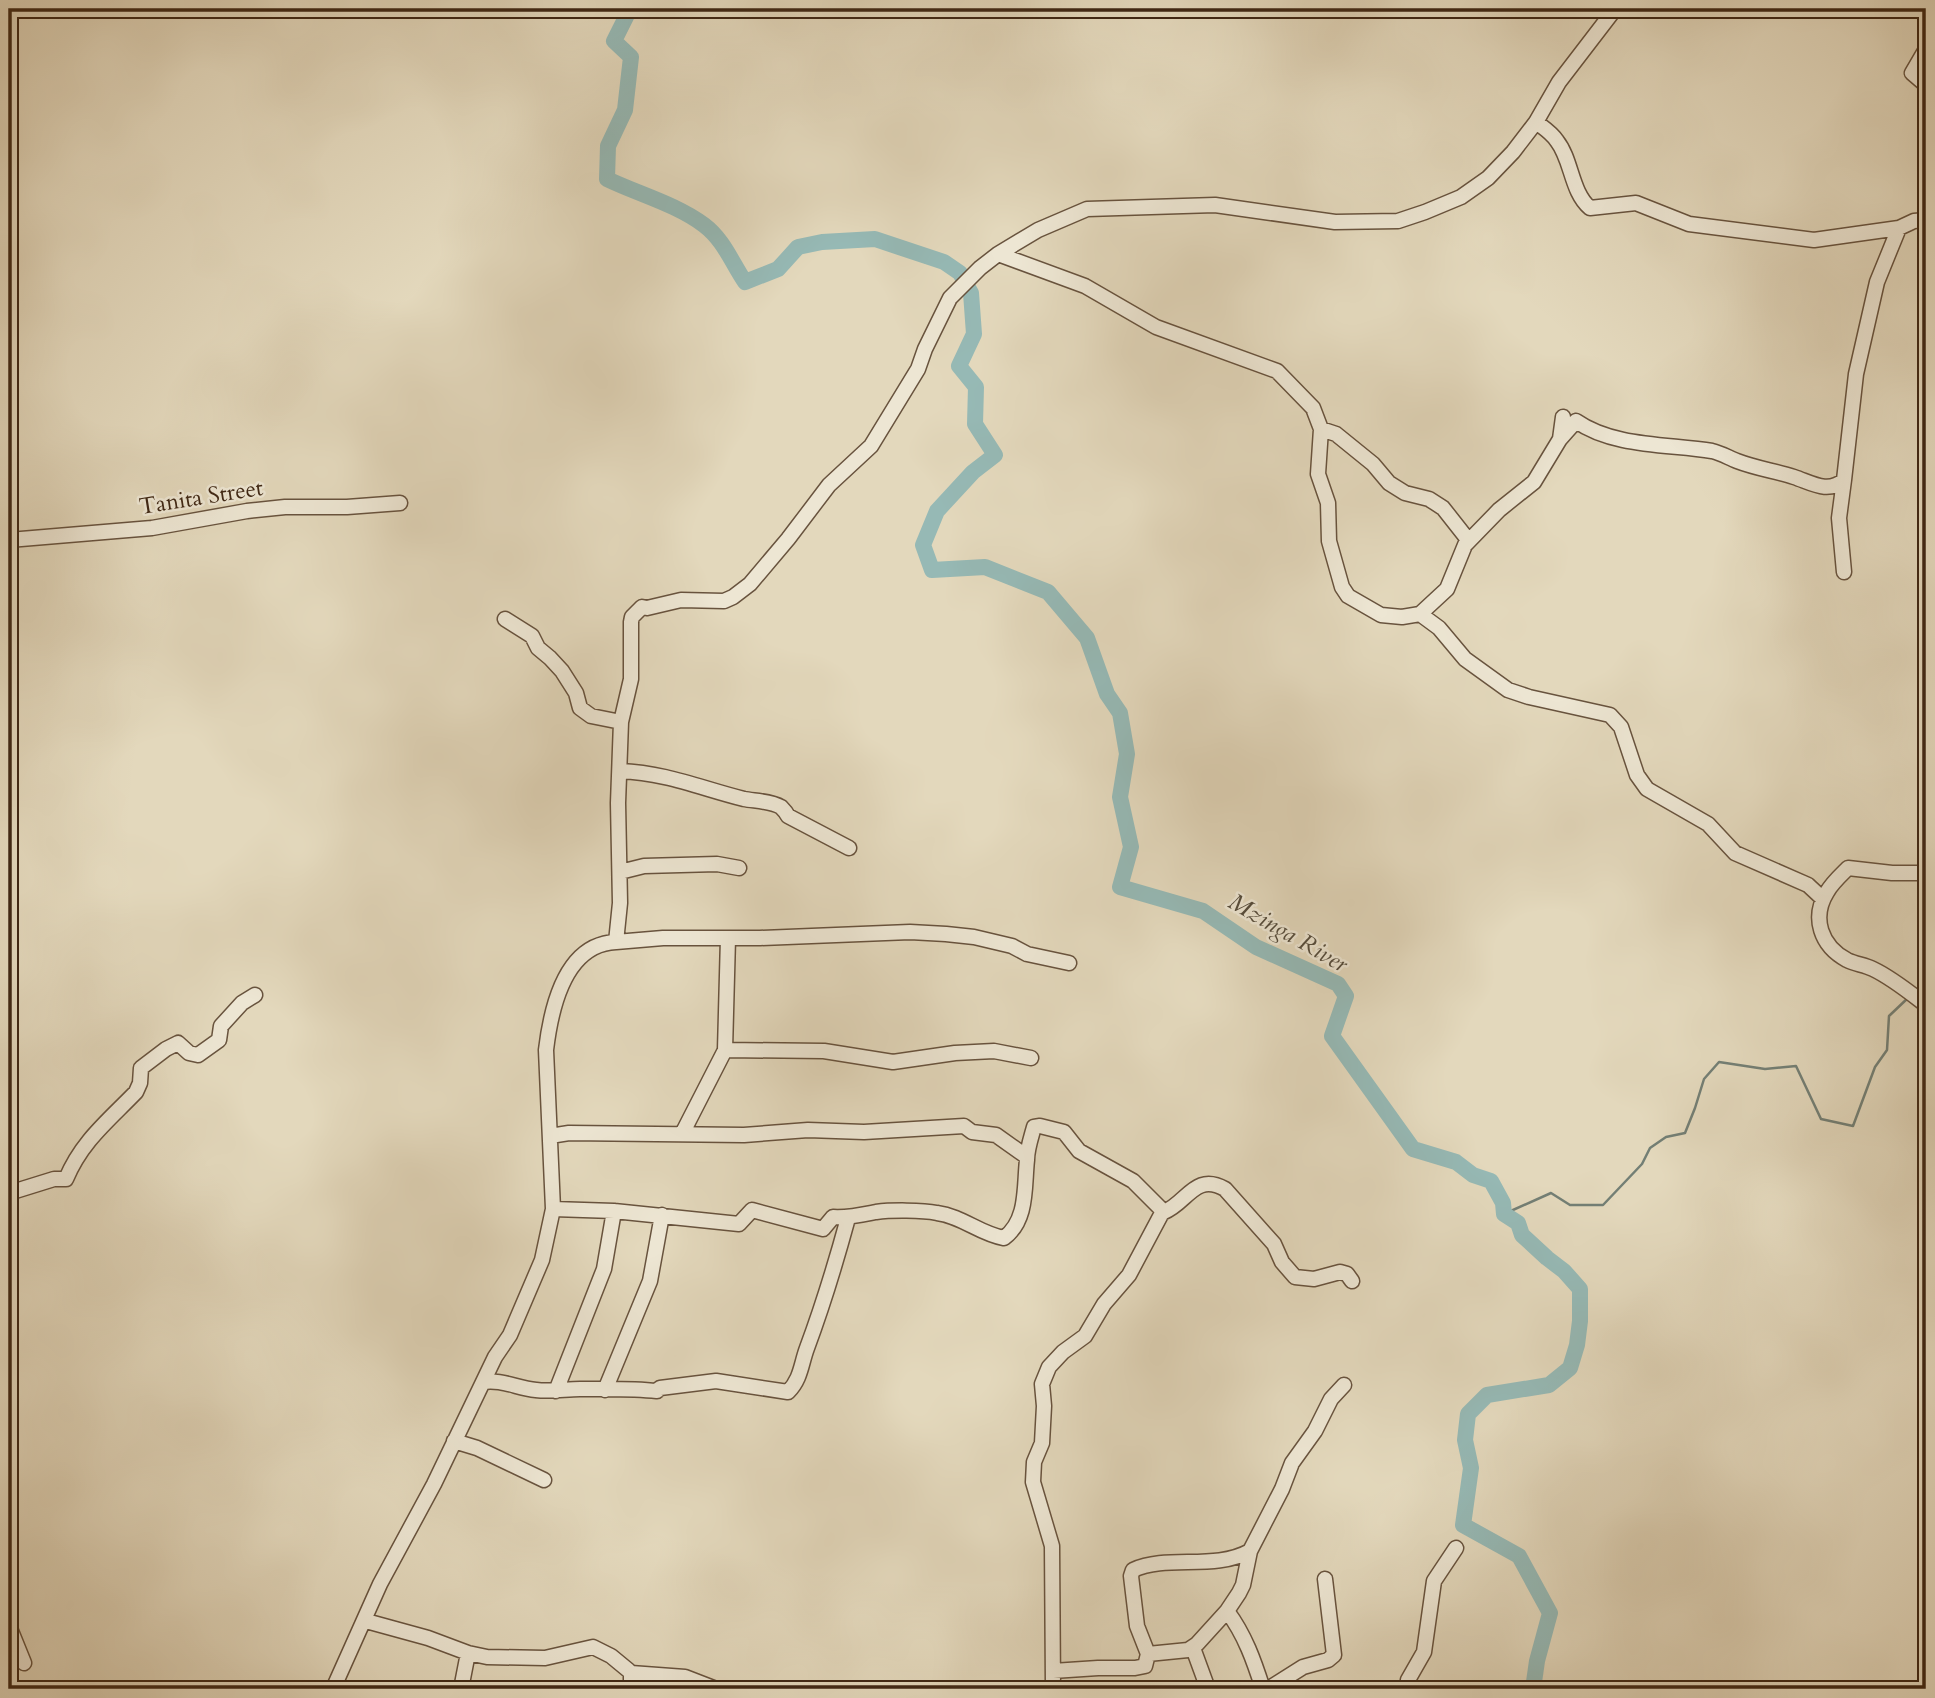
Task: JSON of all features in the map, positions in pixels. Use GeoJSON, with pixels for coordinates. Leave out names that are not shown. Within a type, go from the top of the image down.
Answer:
{"type":"FeatureCollection","features":[{"type":"Feature","properties":{"kind":"street"},"geometry":{"type":"LineString","coordinates":[[616,942],[620,903],[618,803],[621,722],[631,680],[632,617],[642,607],[681,600],[724,601],[750,584],[829,485],[865,452],[882,431],[918,369],[931,336],[956,291],[980,268],[1038,230],[1087,209],[1215,205],[1335,222],[1398,221],[1425,212],[1461,197],[1488,178],[1513,152],[1536,122],[1559,82],[1615,9]]}},
{"type":"Feature","properties":{"kind":"street"},"geometry":{"type":"LineString","coordinates":[[1926,49],[1912,73],[1926,85]]}},
{"type":"Feature","properties":{"kind":"street"},"geometry":{"type":"LineString","coordinates":[[1536,122],[1559,143],[1580,196],[1590,208],[1636,203],[1689,224],[1814,240],[1899,228],[1914,221],[1926,220]]}},
{"type":"Feature","properties":{"kind":"street"},"geometry":{"type":"LineString","coordinates":[[1844,572],[1839,518],[1856,374],[1877,282],[1899,228]]}},
{"type":"Feature","properties":{"kind":"street"},"geometry":{"type":"LineString","coordinates":[[998,254],[1085,286],[1156,327],[1277,371],[1313,408],[1321,429],[1318,474],[1328,503],[1329,541],[1342,587],[1348,596],[1381,615],[1402,617],[1420,614],[1447,589],[1465,545],[1499,510],[1534,482],[1560,439],[1576,421],[1591,431],[1603,434],[1716,452],[1739,462],[1825,488],[1836,487],[1844,480]]}},
{"type":"Feature","properties":{"kind":"street"},"geometry":{"type":"LineString","coordinates":[[1560,439],[1563,417]]}},
{"type":"Feature","properties":{"kind":"street"},"geometry":{"type":"LineString","coordinates":[[1321,429],[1336,434],[1373,464],[1389,483],[1405,493],[1429,499],[1443,508],[1469,541]]}},
{"type":"Feature","properties":{"kind":"street","name":"Tanita Street"},"geometry":{"type":"LineString","coordinates":[[9,540],[82,536],[164,527],[285,507],[346,507],[400,503]]}},
{"type":"Feature","properties":{"kind":"street"},"geometry":{"type":"LineString","coordinates":[[1420,614],[1438,628],[1465,659],[1508,690],[1610,715],[1621,727],[1633,766],[1647,789],[1708,824],[1735,853],[1808,885],[1823,900]]}},
{"type":"Feature","properties":{"kind":"street"},"geometry":{"type":"LineString","coordinates":[[505,619],[532,636],[538,648],[562,671],[576,693],[580,708],[591,716],[621,722]]}},
{"type":"Feature","properties":{"kind":"street"},"geometry":{"type":"LineString","coordinates":[[620,771],[646,772],[677,778],[743,799],[773,804],[782,808],[788,816],[849,848]]}},
{"type":"Feature","properties":{"kind":"street"},"geometry":{"type":"LineString","coordinates":[[620,872],[644,866],[717,864],[739,868]]}},
{"type":"Feature","properties":{"kind":"street"},"geometry":{"type":"LineString","coordinates":[[1915,997],[1871,968],[1847,960],[1823,939],[1819,920],[1828,889],[1848,868],[1892,873],[1926,873]]}},
{"type":"Feature","properties":{"kind":"street"},"geometry":{"type":"LineString","coordinates":[[337,1689],[380,1584],[482,1382],[510,1335],[542,1259],[553,1209],[546,1050],[552,1017],[563,983],[576,961],[598,944],[616,942],[663,938],[910,932],[974,937],[1069,964]]}},
{"type":"Feature","properties":{"kind":"street"},"geometry":{"type":"LineString","coordinates":[[682,1134],[725,1050],[728,938]]}},
{"type":"Feature","properties":{"kind":"street"},"geometry":{"type":"LineString","coordinates":[[9,1193],[66,1179],[87,1141],[136,1092],[141,1068],[178,1043],[190,1053],[198,1055],[212,1047],[219,1040],[221,1026],[242,1003],[255,995]]}},
{"type":"Feature","properties":{"kind":"street"},"geometry":{"type":"LineString","coordinates":[[725,1050],[824,1051],[892,1062],[955,1053],[994,1051],[1031,1058]]}},
{"type":"Feature","properties":{"kind":"street"},"geometry":{"type":"LineString","coordinates":[[550,1136],[569,1133],[744,1135],[808,1130],[864,1132],[964,1126],[972,1132],[996,1135],[1027,1157]]}},
{"type":"Feature","properties":{"kind":"street"},"geometry":{"type":"LineString","coordinates":[[553,1209],[614,1211],[739,1224],[752,1210],[823,1228],[833,1217],[848,1218],[879,1212],[939,1213],[962,1219],[985,1232],[1004,1238],[1020,1215],[1027,1157],[1036,1126],[1061,1130],[1079,1151],[1133,1181],[1163,1212]]}},
{"type":"Feature","properties":{"kind":"street"},"geometry":{"type":"LineString","coordinates":[[1053,1689],[1052,1546],[1033,1482],[1034,1462],[1042,1443],[1042,1384],[1049,1367],[1063,1352],[1085,1336],[1104,1304],[1129,1275],[1163,1212],[1204,1183],[1217,1184],[1225,1189],[1274,1244],[1282,1262],[1296,1277],[1314,1279],[1340,1272],[1347,1274],[1352,1281]]}},
{"type":"Feature","properties":{"kind":"street"},"geometry":{"type":"LineString","coordinates":[[556,1391],[604,1269],[614,1211]]}},
{"type":"Feature","properties":{"kind":"street"},"geometry":{"type":"LineString","coordinates":[[605,1390],[650,1281],[662,1215]]}},
{"type":"Feature","properties":{"kind":"street"},"geometry":{"type":"LineString","coordinates":[[482,1382],[496,1380],[527,1388],[556,1391],[622,1388],[657,1391],[660,1388],[716,1381],[788,1392],[802,1371],[806,1350],[843,1242],[848,1218]]}},
{"type":"Feature","properties":{"kind":"street"},"geometry":{"type":"LineString","coordinates":[[1148,1654],[1193,1648],[1227,1611],[1243,1585],[1250,1551],[1292,1464],[1315,1431],[1331,1399],[1344,1385]]}},
{"type":"Feature","properties":{"kind":"street"},"geometry":{"type":"LineString","coordinates":[[454,1441],[477,1448],[544,1480]]}},
{"type":"Feature","properties":{"kind":"street"},"geometry":{"type":"LineString","coordinates":[[1406,1689],[1408,1679],[1424,1652],[1434,1581],[1456,1548]]}},
{"type":"Feature","properties":{"kind":"street"},"geometry":{"type":"LineString","coordinates":[[1053,1671],[1144,1666],[1148,1654],[1136,1619],[1131,1576],[1133,1570],[1144,1566],[1213,1562],[1250,1551]]}},
{"type":"Feature","properties":{"kind":"street"},"geometry":{"type":"LineString","coordinates":[[1268,1689],[1295,1671],[1328,1660],[1334,1655],[1325,1579]]}},
{"type":"Feature","properties":{"kind":"street"},"geometry":{"type":"LineString","coordinates":[[1227,1611],[1241,1630],[1263,1689]]}},
{"type":"Feature","properties":{"kind":"street"},"geometry":{"type":"LineString","coordinates":[[366,1621],[428,1638],[468,1653],[507,1658],[554,1657],[593,1647],[611,1656],[631,1673],[685,1677],[716,1689]]}},
{"type":"Feature","properties":{"kind":"street"},"geometry":{"type":"LineString","coordinates":[[9,1626],[24,1663]]}},
{"type":"Feature","properties":{"kind":"street"},"geometry":{"type":"LineString","coordinates":[[1193,1648],[1208,1689]]}},
{"type":"Feature","properties":{"kind":"street"},"geometry":{"type":"LineString","coordinates":[[461,1689],[468,1653]]}},
{"type":"Feature","properties":{"kind":"street"},"geometry":{"type":"LineString","coordinates":[[631,1673],[631,1689]]}},
{"type":"Feature","properties":{"kind":"waterway","name":"Mzinga River"},"geometry":{"type":"LineString","coordinates":[[630,9],[614,41],[631,57],[625,110],[608,146],[607,179],[669,205],[704,225],[722,245],[745,282],[778,269],[798,247],[822,242],[875,239],[944,262],[960,273],[971,293],[974,334],[959,366],[976,387],[975,424],[995,455],[973,472],[937,511],[923,545],[932,570],[985,567],[1048,592],[1087,638],[1107,694],[1120,713],[1127,754],[1120,797],[1131,847],[1120,887],[1203,911],[1256,947],[1338,984],[1346,996],[1332,1036],[1413,1149],[1456,1162],[1473,1175],[1491,1181],[1503,1203],[1504,1214],[1518,1223],[1522,1235],[1564,1271],[1580,1289],[1577,1345],[1570,1368],[1549,1385],[1487,1395],[1468,1414],[1465,1440],[1471,1468],[1463,1525],[1519,1556],[1550,1613],[1537,1661],[1533,1689]]}},
{"type":"Feature","properties":{"kind":"waterway"},"geometry":{"type":"LineString","coordinates":[[1916,990],[1926,980]]}},
{"type":"Feature","properties":{"kind":"waterway"},"geometry":{"type":"LineString","coordinates":[[1504,1214],[1551,1193],[1570,1205],[1603,1205],[1642,1164],[1650,1148],[1666,1137],[1685,1133],[1704,1079],[1719,1062],[1765,1069],[1796,1066],[1821,1119],[1853,1126],[1875,1067],[1887,1050],[1889,1016],[1909,997]]}}]}
